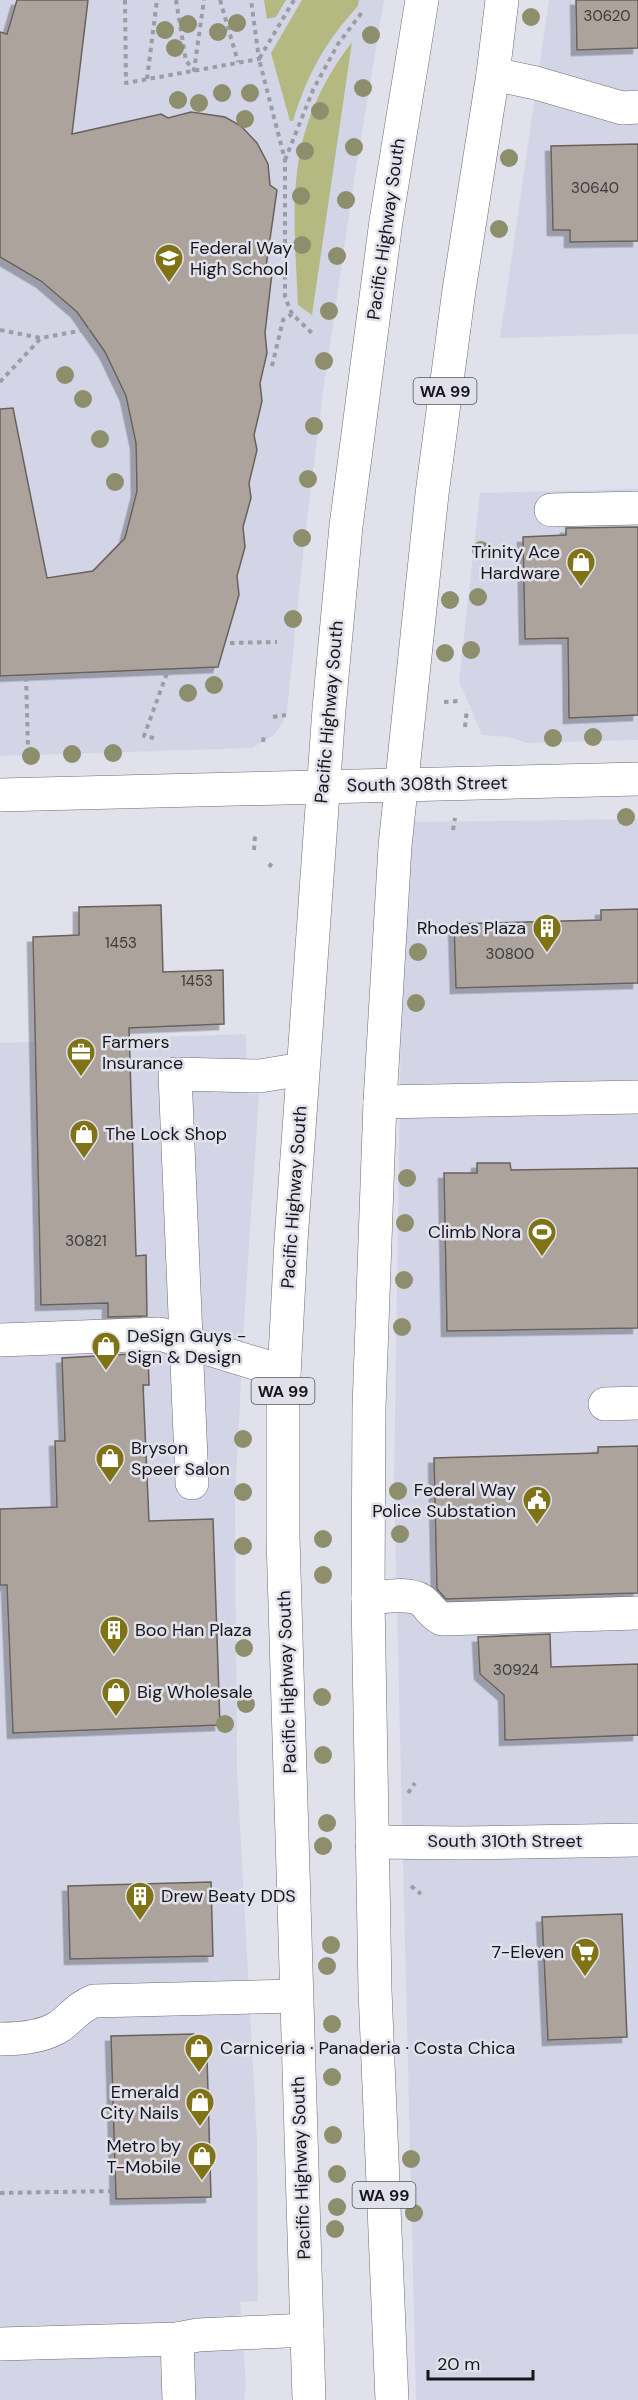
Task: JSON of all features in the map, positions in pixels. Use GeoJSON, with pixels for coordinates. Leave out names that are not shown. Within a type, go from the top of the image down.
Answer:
{"type":"FeatureCollection","features":[{"type":"Feature","properties":{"kind":"main road","name":"Pacific Highway South"},"geometry":{"type":"LineString","coordinates":[[309,2400],[283,1538],[284,1372],[322,786],[350,494],[386,221],[422,0]]}},
{"type":"Feature","properties":{"kind":"main road","name":"WA 99"},"geometry":{"type":"LineString","coordinates":[[392,2400],[375,1990],[368,1598],[369,1408],[380,1102],[392,886],[435,470],[502,0]]}},
{"type":"Feature","properties":{"kind":"main road"},"geometry":{"type":"LineString","coordinates":[[493,74],[536,82],[622,108],[638,107]]}},
{"type":"Feature","properties":{"kind":"main road"},"geometry":{"type":"LineString","coordinates":[[551,510],[638,508]]}},
{"type":"Feature","properties":{"kind":"main road","name":"South 308th Street"},"geometry":{"type":"LineString","coordinates":[[0,795],[638,779]]}},
{"type":"Feature","properties":{"kind":"main road"},"geometry":{"type":"LineString","coordinates":[[192,1483],[175,1074],[260,1076],[302,1069]]}},
{"type":"Feature","properties":{"kind":"main road"},"geometry":{"type":"LineString","coordinates":[[380,1102],[638,1097]]}},
{"type":"Feature","properties":{"kind":"main road"},"geometry":{"type":"LineString","coordinates":[[0,1340],[160,1334],[284,1372]]}},
{"type":"Feature","properties":{"kind":"main road"},"geometry":{"type":"LineString","coordinates":[[605,1404],[638,1403]]}},
{"type":"Feature","properties":{"kind":"main road"},"geometry":{"type":"LineString","coordinates":[[368,1598],[415,1597],[424,1602],[431,1613],[442,1619],[638,1613]]}},
{"type":"Feature","properties":{"kind":"main road","name":"South 310th Street"},"geometry":{"type":"LineString","coordinates":[[372,1842],[638,1840]]}},
{"type":"Feature","properties":{"kind":"main road"},"geometry":{"type":"LineString","coordinates":[[0,2039],[51,2031],[94,2001],[296,1996]]}},
{"type":"Feature","properties":{"kind":"main road"},"geometry":{"type":"LineString","coordinates":[[0,2344],[177,2339],[198,2335],[307,2330]]}},
{"type":"Feature","properties":{"kind":"main road"},"geometry":{"type":"LineString","coordinates":[[177,2339],[179,2400]]}},
{"type":"Feature","properties":{"kind":"path"},"geometry":{"type":"LineString","coordinates":[[125,0],[126,83],[259,59]]}},
{"type":"Feature","properties":{"kind":"path"},"geometry":{"type":"LineString","coordinates":[[147,79],[157,0]]}},
{"type":"Feature","properties":{"kind":"path"},"geometry":{"type":"LineString","coordinates":[[176,0],[186,61],[194,70]]}},
{"type":"Feature","properties":{"kind":"path"},"geometry":{"type":"LineString","coordinates":[[194,70],[204,0]]}},
{"type":"Feature","properties":{"kind":"path"},"geometry":{"type":"LineString","coordinates":[[220,0],[238,62]]}},
{"type":"Feature","properties":{"kind":"path"},"geometry":{"type":"LineString","coordinates":[[250,0],[259,59],[285,160],[285,297],[292,314],[314,335]]}},
{"type":"Feature","properties":{"kind":"path"},"geometry":{"type":"LineString","coordinates":[[259,59],[294,0]]}},
{"type":"Feature","properties":{"kind":"path"},"geometry":{"type":"LineString","coordinates":[[285,160],[313,90],[338,44],[363,11]]}},
{"type":"Feature","properties":{"kind":"path"},"geometry":{"type":"LineString","coordinates":[[272,366],[283,320],[292,314]]}},
{"type":"Feature","properties":{"kind":"path"},"geometry":{"type":"LineString","coordinates":[[0,330],[41,338],[89,330]]}},
{"type":"Feature","properties":{"kind":"path"},"geometry":{"type":"LineString","coordinates":[[0,382],[41,338]]}},
{"type":"Feature","properties":{"kind":"path"},"geometry":{"type":"LineString","coordinates":[[230,643],[277,642]]}},
{"type":"Feature","properties":{"kind":"path"},"geometry":{"type":"LineString","coordinates":[[153,738],[144,736],[167,673]]}},
{"type":"Feature","properties":{"kind":"path"},"geometry":{"type":"LineString","coordinates":[[26,677],[28,748]]}},
{"type":"Feature","properties":{"kind":"path"},"geometry":{"type":"LineString","coordinates":[[443,702],[459,701]]}},
{"type":"Feature","properties":{"kind":"path"},"geometry":{"type":"LineString","coordinates":[[465,728],[467,709]]}},
{"type":"Feature","properties":{"kind":"path"},"geometry":{"type":"LineString","coordinates":[[273,717],[286,715]]}},
{"type":"Feature","properties":{"kind":"path"},"geometry":{"type":"LineString","coordinates":[[263,742],[264,735]]}},
{"type":"Feature","properties":{"kind":"path"},"geometry":{"type":"LineString","coordinates":[[453,830],[455,814]]}},
{"type":"Feature","properties":{"kind":"path"},"geometry":{"type":"LineString","coordinates":[[254,850],[255,836]]}},
{"type":"Feature","properties":{"kind":"path"},"geometry":{"type":"LineString","coordinates":[[269,867],[274,860]]}},
{"type":"Feature","properties":{"kind":"path"},"geometry":{"type":"LineString","coordinates":[[408,1793],[415,1783]]}},
{"type":"Feature","properties":{"kind":"path"},"geometry":{"type":"LineString","coordinates":[[411,1886],[421,1894]]}},
{"type":"Feature","properties":{"kind":"path"},"geometry":{"type":"LineString","coordinates":[[0,2193],[113,2191]]}},
{"type":"Feature","properties":{"kind":"shaded area","name":"Federal Way High School"},"geometry":{"type":"Polygon","coordinates":[[[0,0],[384,0],[355,174],[323,392],[287,711],[274,735],[252,748],[0,756],[0,0]]]}},
{"type":"Feature","properties":{"kind":"shaded area"},"geometry":{"type":"Polygon","coordinates":[[[549,0],[638,0],[638,334],[500,338],[549,0]]]}},
{"type":"Feature","properties":{"kind":"shaded area"},"geometry":{"type":"Polygon","coordinates":[[[638,489],[638,740],[527,743],[509,737],[482,735],[459,681],[480,493],[638,489]]]}},
{"type":"Feature","properties":{"kind":"shaded area"},"geometry":{"type":"Polygon","coordinates":[[[638,819],[638,2400],[416,2400],[394,1484],[404,822],[638,819]]]}},
{"type":"Feature","properties":{"kind":"shaded area"},"geometry":{"type":"Polygon","coordinates":[[[246,1034],[247,1094],[259,1094],[235,1497],[237,1770],[257,2140],[258,2301],[240,2302],[246,2386],[244,2400],[0,2400],[0,1043],[246,1034]]]}},
{"type":"Feature","properties":{"kind":"green space"},"geometry":{"type":"Polygon","coordinates":[[[264,0],[286,0],[276,17],[267,19],[264,0]]]}},
{"type":"Feature","properties":{"kind":"green space"},"geometry":{"type":"Polygon","coordinates":[[[302,0],[359,0],[358,6],[346,19],[318,60],[304,89],[293,121],[290,121],[271,53],[302,0]]]}},
{"type":"Feature","properties":{"kind":"green space"},"geometry":{"type":"Polygon","coordinates":[[[352,42],[312,315],[298,305],[295,199],[298,168],[304,137],[314,106],[330,75],[352,42]]]}},
{"type":"Feature","properties":{"kind":"building"},"geometry":{"type":"Polygon","coordinates":[[[17,0],[88,0],[72,134],[161,114],[168,118],[191,112],[225,117],[241,126],[257,143],[268,164],[270,185],[277,190],[266,267],[272,273],[265,333],[267,353],[260,383],[262,401],[254,435],[257,450],[249,483],[251,498],[243,527],[245,547],[237,576],[239,595],[218,667],[0,676],[0,409],[13,408],[47,578],[93,571],[125,538],[137,491],[136,443],[126,396],[105,352],[77,312],[41,281],[0,257],[0,32],[7,34],[17,0]]]}},
{"type":"Feature","properties":{"kind":"building"},"geometry":{"type":"Polygon","coordinates":[[[576,0],[638,0],[638,48],[577,50],[576,0]]]}},
{"type":"Feature","properties":{"kind":"building"},"geometry":{"type":"Polygon","coordinates":[[[638,144],[638,241],[570,242],[570,230],[553,230],[551,146],[638,144]]]}},
{"type":"Feature","properties":{"kind":"building","name":"Trinity Ace Hardware"},"geometry":{"type":"Polygon","coordinates":[[[638,527],[638,715],[569,718],[568,638],[525,639],[523,537],[566,535],[566,528],[638,527]]]}},
{"type":"Feature","properties":{"kind":"building"},"geometry":{"type":"Polygon","coordinates":[[[161,905],[163,972],[223,970],[224,1024],[129,1028],[136,1256],[146,1255],[147,1316],[108,1317],[108,1303],[41,1305],[33,937],[79,935],[79,907],[161,905]]]}},
{"type":"Feature","properties":{"kind":"building","name":"Rhodes Plaza"},"geometry":{"type":"Polygon","coordinates":[[[638,909],[638,983],[456,988],[454,924],[601,920],[601,910],[638,909]]]}},
{"type":"Feature","properties":{"kind":"building","name":"Climb Nora"},"geometry":{"type":"Polygon","coordinates":[[[477,1163],[510,1163],[511,1170],[638,1168],[638,1328],[447,1331],[444,1173],[477,1173],[477,1163]]]}},
{"type":"Feature","properties":{"kind":"building","name":"Boo Han Plaza"},"geometry":{"type":"Polygon","coordinates":[[[148,1353],[149,1385],[143,1385],[149,1521],[213,1519],[220,1725],[13,1733],[7,1585],[0,1585],[0,1509],[57,1507],[55,1441],[65,1441],[62,1358],[148,1353]]]}},
{"type":"Feature","properties":{"kind":"building","name":"Federal Way Police Substation"},"geometry":{"type":"Polygon","coordinates":[[[638,1446],[638,1593],[446,1599],[437,1589],[434,1458],[598,1453],[598,1447],[638,1446]]]}},
{"type":"Feature","properties":{"kind":"building"},"geometry":{"type":"Polygon","coordinates":[[[550,1634],[551,1667],[638,1664],[638,1735],[505,1740],[504,1695],[480,1674],[478,1637],[550,1634]]]}},
{"type":"Feature","properties":{"kind":"building","name":"Drew Beaty DDS"},"geometry":{"type":"Polygon","coordinates":[[[211,1882],[213,1956],[70,1959],[68,1886],[211,1882]]]}},
{"type":"Feature","properties":{"kind":"building","name":"7-Eleven"},"geometry":{"type":"Polygon","coordinates":[[[622,1914],[627,2037],[548,2040],[542,1917],[622,1914]]]}},
{"type":"Feature","properties":{"kind":"building"},"geometry":{"type":"Polygon","coordinates":[[[194,2034],[194,2058],[207,2057],[211,2197],[116,2199],[111,2036],[194,2034]]]}},
{"type":"Feature","properties":{"kind":"place","name":"Federal Way High School"},"geometry":{"type":"Point","coordinates":[169,284]}},
{"type":"Feature","properties":{"kind":"place","name":"Trinity Ace Hardware"},"geometry":{"type":"Point","coordinates":[581,588]}},
{"type":"Feature","properties":{"kind":"place","name":"Rhodes Plaza"},"geometry":{"type":"Point","coordinates":[547,954]}},
{"type":"Feature","properties":{"kind":"place","name":"Farmers Insurance"},"geometry":{"type":"Point","coordinates":[81,1078]}},
{"type":"Feature","properties":{"kind":"place","name":"The Lock Shop"},"geometry":{"type":"Point","coordinates":[84,1160]}},
{"type":"Feature","properties":{"kind":"place","name":"Climb Nora"},"geometry":{"type":"Point","coordinates":[542,1258]}},
{"type":"Feature","properties":{"kind":"place","name":"DeSign Guys - Sign & Design"},"geometry":{"type":"Point","coordinates":[106,1372]}},
{"type":"Feature","properties":{"kind":"place","name":"Bryson Speer Salon"},"geometry":{"type":"Point","coordinates":[110,1484]}},
{"type":"Feature","properties":{"kind":"place","name":"Federal Way Police Substation"},"geometry":{"type":"Point","coordinates":[537,1526]}},
{"type":"Feature","properties":{"kind":"place","name":"Boo Han Plaza"},"geometry":{"type":"Point","coordinates":[114,1656]}},
{"type":"Feature","properties":{"kind":"place","name":"Big Wholesale"},"geometry":{"type":"Point","coordinates":[116,1718]}},
{"type":"Feature","properties":{"kind":"place","name":"Drew Beaty DDS"},"geometry":{"type":"Point","coordinates":[140,1922]}},
{"type":"Feature","properties":{"kind":"place","name":"7-Eleven"},"geometry":{"type":"Point","coordinates":[585,1978]}},
{"type":"Feature","properties":{"kind":"place","name":"Carniceria · Panaderia · Costa Chica"},"geometry":{"type":"Point","coordinates":[199,2074]}},
{"type":"Feature","properties":{"kind":"place","name":"Emerald City Nails"},"geometry":{"type":"Point","coordinates":[200,2128]}},
{"type":"Feature","properties":{"kind":"place","name":"Metro by T-Mobile"},"geometry":{"type":"Point","coordinates":[202,2182]}}]}
